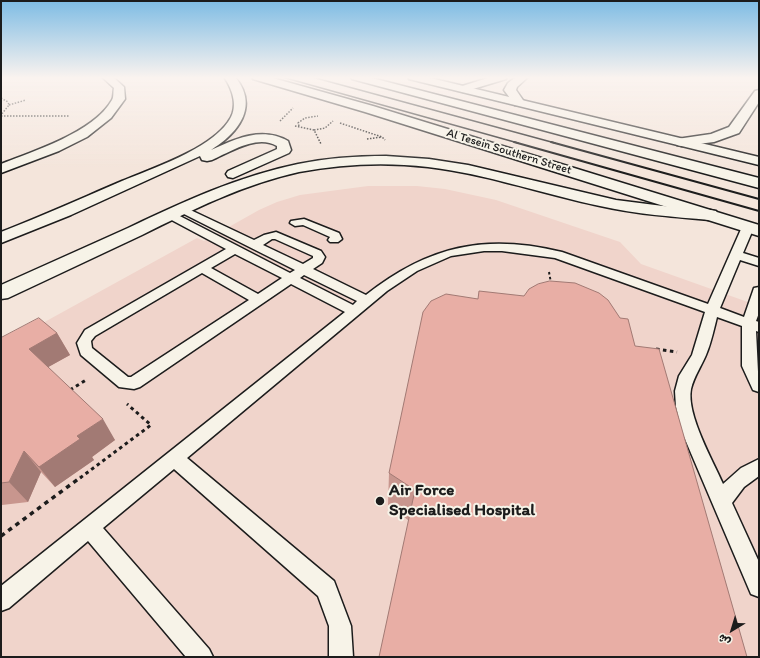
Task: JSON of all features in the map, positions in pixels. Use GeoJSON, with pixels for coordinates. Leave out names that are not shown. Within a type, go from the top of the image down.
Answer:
{"type":"FeatureCollection","features":[{"type":"Feature","properties":{"kind":"main road"},"geometry":{"type":"LineString","coordinates":[[1,169],[54,148],[82,134],[107,116],[113,108]]}},
{"type":"Feature","properties":{"kind":"main road"},"geometry":{"type":"LineString","coordinates":[[1,238],[145,177],[205,148],[222,136],[233,124],[239,114],[239,108]]}},
{"type":"Feature","properties":{"kind":"main road","name":"Al Tesein Southern Street"},"geometry":{"type":"LineString","coordinates":[[362,108],[754,229]]}},
{"type":"Feature","properties":{"kind":"main road"},"geometry":{"type":"LineString","coordinates":[[473,108],[759,183]]}},
{"type":"Feature","properties":{"kind":"main road"},"geometry":{"type":"LineString","coordinates":[[539,108],[759,161]]}},
{"type":"Feature","properties":{"kind":"main road"},"geometry":{"type":"LineString","coordinates":[[682,142],[714,138],[734,130],[749,108]]}},
{"type":"Feature","properties":{"kind":"main road"},"geometry":{"type":"LineString","coordinates":[[145,177],[183,168],[248,140],[269,138],[283,144],[284,150],[280,153],[210,185],[202,193],[201,201]]}},
{"type":"Feature","properties":{"kind":"main road"},"geometry":{"type":"LineString","coordinates":[[1,293],[176,212],[257,179],[303,168],[351,161],[398,161],[456,167],[586,199],[630,207],[710,215]]}},
{"type":"Feature","properties":{"kind":"lane"},"geometry":{"type":"LineString","coordinates":[[176,212],[254,245],[367,301]]}},
{"type":"Feature","properties":{"kind":"lane"},"geometry":{"type":"LineString","coordinates":[[176,212],[236,248],[354,311]]}},
{"type":"Feature","properties":{"kind":"lane"},"geometry":{"type":"LineString","coordinates":[[295,223],[304,222],[335,235],[336,239],[334,240]]}},
{"type":"Feature","properties":{"kind":"lane"},"geometry":{"type":"LineString","coordinates":[[754,229],[737,255],[712,311],[698,355],[687,376],[683,390],[684,408],[691,432],[759,586]]}},
{"type":"Feature","properties":{"kind":"lane"},"geometry":{"type":"LineString","coordinates":[[236,248],[90,333],[84,342],[83,347],[125,383],[134,383],[319,258],[317,251],[278,233],[254,245]]}},
{"type":"Feature","properties":{"kind":"lane"},"geometry":{"type":"LineString","coordinates":[[1,600],[354,311],[413,268],[443,255],[461,250],[500,246],[546,252],[754,325]]}},
{"type":"Feature","properties":{"kind":"lane"},"geometry":{"type":"LineString","coordinates":[[737,255],[759,262]]}},
{"type":"Feature","properties":{"kind":"lane"},"geometry":{"type":"LineString","coordinates":[[202,268],[258,299]]}},
{"type":"Feature","properties":{"kind":"lane"},"geometry":{"type":"LineString","coordinates":[[759,291],[750,366],[759,386]]}},
{"type":"Feature","properties":{"kind":"lane"},"geometry":{"type":"LineString","coordinates":[[174,458],[326,590],[340,626],[341,657]]}},
{"type":"Feature","properties":{"kind":"lane"},"geometry":{"type":"LineString","coordinates":[[721,502],[734,484],[752,470],[759,467]]}},
{"type":"Feature","properties":{"kind":"lane"},"geometry":{"type":"LineString","coordinates":[[90,528],[202,657]]}},
{"type":"Feature","properties":{"kind":"path"},"geometry":{"type":"LineString","coordinates":[[279,122],[292,108],[299,110]]}},
{"type":"Feature","properties":{"kind":"path"},"geometry":{"type":"LineString","coordinates":[[299,126],[298,122],[301,120],[318,116],[312,114]]}},
{"type":"Feature","properties":{"kind":"path"},"geometry":{"type":"LineString","coordinates":[[1,115],[107,116]]}},
{"type":"Feature","properties":{"kind":"path"},"geometry":{"type":"LineString","coordinates":[[293,126],[314,130],[324,128],[330,125],[332,121],[382,137],[398,161]]}},
{"type":"Feature","properties":{"kind":"path"},"geometry":{"type":"LineString","coordinates":[[314,130],[321,145]]}},
{"type":"Feature","properties":{"kind":"path"},"geometry":{"type":"LineString","coordinates":[[367,139],[382,137]]}},
{"type":"Feature","properties":{"kind":"path"},"geometry":{"type":"LineString","coordinates":[[546,252],[551,287]]}},
{"type":"Feature","properties":{"kind":"path"},"geometry":{"type":"LineString","coordinates":[[649,348],[698,355]]}},
{"type":"Feature","properties":{"kind":"path"},"geometry":{"type":"LineString","coordinates":[[66,393],[88,379]]}},
{"type":"Feature","properties":{"kind":"path"},"geometry":{"type":"LineString","coordinates":[[1,536],[150,425],[122,400]]}},
{"type":"Feature","properties":{"kind":"shaded area","name":"Air Force Specialised Hospital"},"geometry":{"type":"Polygon","coordinates":[[[368,186],[417,186],[445,189],[496,200],[620,242],[641,264],[759,306],[759,657],[1,657],[1,346],[197,238],[204,241],[259,210],[277,202],[300,195],[368,186]]]}},
{"type":"Feature","properties":{"kind":"building"},"geometry":{"type":"Polygon","coordinates":[[[550,281],[575,283],[599,293],[608,300],[620,318],[628,319],[635,346],[659,349],[747,657],[379,657],[415,490],[389,473],[423,312],[431,301],[446,294],[478,299],[479,291],[524,296],[529,289],[538,284],[550,281]]]}},
{"type":"Feature","properties":{"kind":"building"},"geometry":{"type":"Polygon","coordinates":[[[39,318],[57,333],[29,349],[103,419],[77,436],[80,439],[39,467],[24,451],[9,482],[1,483],[1,338],[39,318]]]}},
{"type":"Feature","properties":{"kind":"railway"},"geometry":{"type":"LineString","coordinates":[[392,108],[518,143]]}},
{"type":"Feature","properties":{"kind":"railway"},"geometry":{"type":"LineString","coordinates":[[425,108],[555,143]]}},
{"type":"Feature","properties":{"kind":"railway"},"geometry":{"type":"LineString","coordinates":[[514,142],[759,211]]}},
{"type":"Feature","properties":{"kind":"railway"},"geometry":{"type":"LineString","coordinates":[[551,142],[759,199]]}},
{"type":"Feature","properties":{"kind":"place","name":"Air Force Specialised Hospital"},"geometry":{"type":"Point","coordinates":[380,501]}}]}
